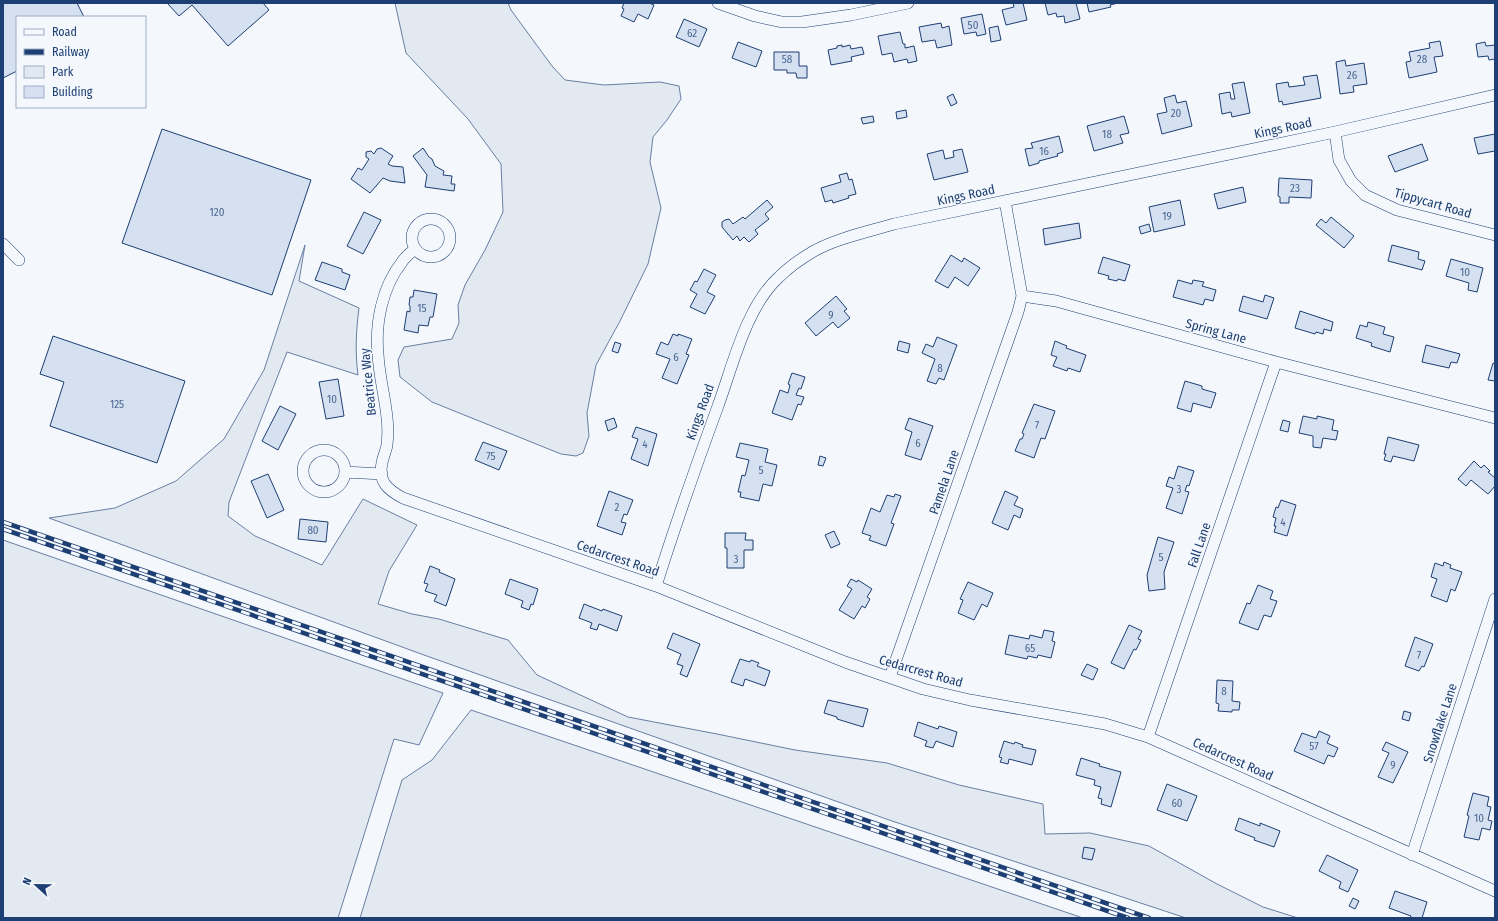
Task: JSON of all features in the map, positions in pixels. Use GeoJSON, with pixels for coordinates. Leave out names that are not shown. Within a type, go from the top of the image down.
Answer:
{"type":"FeatureCollection","features":[{"type":"Feature","properties":{"kind":"street"},"geometry":{"type":"LineString","coordinates":[[718,3],[755,16],[782,22],[802,22],[851,15],[908,3]]}},
{"type":"Feature","properties":{"kind":"street","name":"Kings Road"},"geometry":{"type":"LineString","coordinates":[[656,586],[739,342],[763,295],[779,277],[814,251],[894,224],[1335,132],[1495,95]]}},
{"type":"Feature","properties":{"kind":"street","name":"Tippycart Road"},"geometry":{"type":"LineString","coordinates":[[1335,132],[1340,160],[1351,181],[1365,195],[1397,210],[1495,235]]}},
{"type":"Feature","properties":{"kind":"street"},"geometry":{"type":"LineString","coordinates":[[1005,201],[1022,296]]}},
{"type":"Feature","properties":{"kind":"street"},"geometry":{"type":"LineString","coordinates":[[3,244],[19,260]]}},
{"type":"Feature","properties":{"kind":"street","name":"Beatrice Way"},"geometry":{"type":"LineString","coordinates":[[382,474],[382,465],[387,446],[387,425],[378,353],[379,323],[382,303],[390,281],[401,262],[415,249]]}},
{"type":"Feature","properties":{"kind":"street","name":"Spring Lane"},"geometry":{"type":"LineString","coordinates":[[1022,296],[1056,301],[1276,362],[1495,418]]}},
{"type":"Feature","properties":{"kind":"street","name":"Pamela Lane"},"geometry":{"type":"LineString","coordinates":[[890,677],[1018,312],[1022,296]]}},
{"type":"Feature","properties":{"kind":"street","name":"Fall Lane"},"geometry":{"type":"LineString","coordinates":[[1148,737],[1276,362]]}},
{"type":"Feature","properties":{"kind":"street"},"geometry":{"type":"LineString","coordinates":[[345,472],[382,474]]}},
{"type":"Feature","properties":{"kind":"street","name":"Cedarcrest Road"},"geometry":{"type":"LineString","coordinates":[[382,474],[384,483],[390,491],[403,498],[656,586],[845,662],[923,689],[970,700],[1105,724],[1148,737],[1495,892]]}},
{"type":"Feature","properties":{"kind":"street","name":"Snowflake Lane"},"geometry":{"type":"LineString","coordinates":[[1412,855],[1495,599]]}},
{"type":"Feature","properties":{"kind":"green space"},"geometry":{"type":"Polygon","coordinates":[[[395,3],[508,3],[511,10],[552,66],[565,80],[604,85],[660,82],[679,86],[681,99],[653,137],[650,162],[661,208],[648,264],[596,365],[587,413],[589,436],[583,453],[576,456],[561,454],[432,402],[400,377],[398,360],[404,347],[452,339],[459,323],[458,305],[465,285],[485,250],[503,212],[501,164],[468,119],[406,53],[395,3]]]}},
{"type":"Feature","properties":{"kind":"green space"},"geometry":{"type":"Polygon","coordinates":[[[305,245],[299,281],[359,308],[356,342],[358,375],[287,352],[229,502],[228,516],[255,536],[322,565],[363,499],[417,525],[389,571],[378,604],[412,614],[439,619],[508,640],[537,675],[628,717],[795,750],[887,763],[959,785],[1043,804],[1045,834],[1090,833],[1149,846],[1217,884],[1263,907],[1298,918],[1186,918],[892,821],[424,655],[49,518],[115,508],[176,481],[224,439],[264,370],[305,245]]]}},
{"type":"Feature","properties":{"kind":"green space"},"geometry":{"type":"Polygon","coordinates":[[[3,540],[443,693],[419,745],[394,739],[338,918],[3,918],[3,540]]]}},
{"type":"Feature","properties":{"kind":"green space"},"geometry":{"type":"Polygon","coordinates":[[[471,710],[1083,918],[360,918],[402,780],[432,760],[471,710]]]}},
{"type":"Feature","properties":{"kind":"building"},"geometry":{"type":"Polygon","coordinates":[[[3,3],[77,3],[84,16],[16,16],[16,72],[3,78],[3,3]]]}},
{"type":"Feature","properties":{"kind":"building"},"geometry":{"type":"Polygon","coordinates":[[[167,3],[263,3],[269,10],[228,46],[192,5],[179,16],[167,3]]]}},
{"type":"Feature","properties":{"kind":"building"},"geometry":{"type":"Polygon","coordinates":[[[624,3],[649,3],[654,5],[648,19],[638,14],[634,22],[621,16],[624,9],[622,8],[624,3]]]}},
{"type":"Feature","properties":{"kind":"building"},"geometry":{"type":"Polygon","coordinates":[[[1013,3],[1023,3],[1027,20],[1006,25],[1002,10],[1014,7],[1013,3]]]}},
{"type":"Feature","properties":{"kind":"building"},"geometry":{"type":"Polygon","coordinates":[[[1045,3],[1076,3],[1080,19],[1065,23],[1064,16],[1057,17],[1056,13],[1048,15],[1045,3]]]}},
{"type":"Feature","properties":{"kind":"building"},"geometry":{"type":"Polygon","coordinates":[[[1087,3],[1118,3],[1110,5],[1111,7],[1089,12],[1087,3]]]}},
{"type":"Feature","properties":{"kind":"building"},"geometry":{"type":"Polygon","coordinates":[[[982,14],[986,34],[977,36],[976,32],[964,34],[961,18],[982,14]]]}},
{"type":"Feature","properties":{"kind":"building"},"geometry":{"type":"Polygon","coordinates":[[[684,19],[707,29],[699,47],[676,37],[684,19]]]}},
{"type":"Feature","properties":{"kind":"building"},"geometry":{"type":"Polygon","coordinates":[[[941,23],[942,28],[949,26],[952,45],[937,48],[935,40],[922,42],[919,27],[941,23]]]}},
{"type":"Feature","properties":{"kind":"building"},"geometry":{"type":"Polygon","coordinates":[[[998,26],[1001,40],[991,42],[989,28],[998,26]]]}},
{"type":"Feature","properties":{"kind":"building"},"geometry":{"type":"Polygon","coordinates":[[[900,32],[905,48],[914,46],[917,61],[908,63],[907,59],[894,62],[892,53],[882,55],[878,36],[900,32]]]}},
{"type":"Feature","properties":{"kind":"building"},"geometry":{"type":"Polygon","coordinates":[[[1440,41],[1443,56],[1434,57],[1437,72],[1409,78],[1406,62],[1411,61],[1409,52],[1430,48],[1429,43],[1440,41]]]}},
{"type":"Feature","properties":{"kind":"building"},"geometry":{"type":"Polygon","coordinates":[[[738,42],[762,51],[756,67],[732,58],[738,42]]]}},
{"type":"Feature","properties":{"kind":"building"},"geometry":{"type":"Polygon","coordinates":[[[1485,42],[1486,46],[1495,45],[1495,59],[1489,60],[1488,56],[1478,57],[1476,44],[1485,42]]]}},
{"type":"Feature","properties":{"kind":"building"},"geometry":{"type":"Polygon","coordinates":[[[842,45],[842,47],[850,45],[851,49],[862,47],[864,54],[851,57],[852,61],[831,65],[828,50],[842,45]]]}},
{"type":"Feature","properties":{"kind":"building"},"geometry":{"type":"Polygon","coordinates":[[[774,52],[799,52],[799,66],[807,66],[807,78],[797,78],[796,73],[787,73],[787,70],[774,70],[774,52]]]}},
{"type":"Feature","properties":{"kind":"building"},"geometry":{"type":"Polygon","coordinates":[[[1345,60],[1346,66],[1364,63],[1367,84],[1353,86],[1354,92],[1340,94],[1336,62],[1345,60]]]}},
{"type":"Feature","properties":{"kind":"building"},"geometry":{"type":"Polygon","coordinates":[[[1317,75],[1321,98],[1283,105],[1282,101],[1279,102],[1276,84],[1288,82],[1289,87],[1305,85],[1303,77],[1317,75]]]}},
{"type":"Feature","properties":{"kind":"building"},"geometry":{"type":"Polygon","coordinates":[[[1244,82],[1250,113],[1232,117],[1231,112],[1222,114],[1219,94],[1230,92],[1231,99],[1235,99],[1232,84],[1244,82]]]}},
{"type":"Feature","properties":{"kind":"building"},"geometry":{"type":"Polygon","coordinates":[[[953,94],[957,103],[951,106],[947,97],[953,94]]]}},
{"type":"Feature","properties":{"kind":"building"},"geometry":{"type":"Polygon","coordinates":[[[1175,95],[1177,103],[1186,101],[1192,126],[1162,134],[1157,114],[1167,112],[1164,98],[1175,95]]]}},
{"type":"Feature","properties":{"kind":"building"},"geometry":{"type":"Polygon","coordinates":[[[906,110],[907,117],[897,119],[896,112],[906,110]]]}},
{"type":"Feature","properties":{"kind":"building"},"geometry":{"type":"Polygon","coordinates":[[[873,116],[874,122],[863,124],[861,118],[873,116]]]}},
{"type":"Feature","properties":{"kind":"building"},"geometry":{"type":"Polygon","coordinates":[[[1124,116],[1129,133],[1120,135],[1123,143],[1094,151],[1087,126],[1124,116]]]}},
{"type":"Feature","properties":{"kind":"building"},"geometry":{"type":"Polygon","coordinates":[[[162,129],[311,180],[272,295],[122,243],[162,129]]]}},
{"type":"Feature","properties":{"kind":"building"},"geometry":{"type":"Polygon","coordinates":[[[1495,134],[1495,151],[1478,154],[1474,138],[1495,134]]]}},
{"type":"Feature","properties":{"kind":"building"},"geometry":{"type":"Polygon","coordinates":[[[1059,136],[1063,152],[1057,154],[1058,156],[1039,161],[1039,163],[1029,166],[1025,149],[1033,148],[1031,143],[1059,136]]]}},
{"type":"Feature","properties":{"kind":"building"},"geometry":{"type":"Polygon","coordinates":[[[1422,144],[1428,160],[1395,172],[1388,156],[1422,144]]]}},
{"type":"Feature","properties":{"kind":"building"},"geometry":{"type":"Polygon","coordinates":[[[381,148],[393,156],[388,164],[403,167],[405,183],[390,181],[383,178],[370,193],[351,179],[358,168],[362,170],[369,159],[366,157],[366,152],[371,151],[374,154],[377,149],[381,148]]]}},
{"type":"Feature","properties":{"kind":"building"},"geometry":{"type":"Polygon","coordinates":[[[423,148],[432,159],[435,166],[444,171],[443,175],[452,176],[451,184],[455,184],[454,191],[425,187],[427,175],[413,156],[423,148]]]}},
{"type":"Feature","properties":{"kind":"building"},"geometry":{"type":"Polygon","coordinates":[[[962,149],[968,172],[934,180],[927,154],[943,150],[945,159],[954,157],[953,151],[962,149]]]}},
{"type":"Feature","properties":{"kind":"building"},"geometry":{"type":"Polygon","coordinates":[[[847,173],[849,180],[852,179],[856,194],[833,203],[832,200],[825,202],[821,188],[841,182],[839,175],[847,173]]]}},
{"type":"Feature","properties":{"kind":"building"},"geometry":{"type":"Polygon","coordinates":[[[1279,178],[1312,180],[1311,198],[1289,197],[1289,203],[1280,203],[1280,197],[1278,196],[1279,178]]]}},
{"type":"Feature","properties":{"kind":"building"},"geometry":{"type":"Polygon","coordinates":[[[1243,187],[1246,202],[1218,209],[1214,194],[1243,187]]]}},
{"type":"Feature","properties":{"kind":"building"},"geometry":{"type":"Polygon","coordinates":[[[767,200],[773,207],[765,214],[769,219],[755,230],[758,234],[749,242],[744,237],[740,241],[737,236],[733,240],[722,227],[722,222],[729,219],[733,224],[743,217],[745,219],[767,200]]]}},
{"type":"Feature","properties":{"kind":"building"},"geometry":{"type":"Polygon","coordinates":[[[1180,200],[1185,225],[1154,232],[1149,207],[1180,200]]]}},
{"type":"Feature","properties":{"kind":"building"},"geometry":{"type":"Polygon","coordinates":[[[364,212],[381,220],[363,254],[347,246],[364,212]]]}},
{"type":"Feature","properties":{"kind":"building"},"geometry":{"type":"Polygon","coordinates":[[[1331,217],[1354,236],[1344,248],[1316,225],[1321,219],[1326,223],[1331,217]]]}},
{"type":"Feature","properties":{"kind":"building"},"geometry":{"type":"Polygon","coordinates":[[[1079,223],[1081,238],[1045,245],[1043,229],[1079,223]]]}},
{"type":"Feature","properties":{"kind":"building"},"geometry":{"type":"Polygon","coordinates":[[[1149,224],[1151,231],[1141,234],[1139,227],[1149,224]]]}},
{"type":"Feature","properties":{"kind":"building"},"geometry":{"type":"Polygon","coordinates":[[[1392,245],[1419,252],[1418,259],[1425,261],[1422,270],[1388,261],[1392,245]]]}},
{"type":"Feature","properties":{"kind":"building"},"geometry":{"type":"Polygon","coordinates":[[[951,255],[962,262],[964,258],[980,268],[968,286],[955,277],[948,288],[935,281],[951,255]]]}},
{"type":"Feature","properties":{"kind":"building"},"geometry":{"type":"Polygon","coordinates":[[[1103,257],[1130,265],[1125,281],[1108,279],[1109,276],[1098,273],[1103,257]]]}},
{"type":"Feature","properties":{"kind":"building"},"geometry":{"type":"Polygon","coordinates":[[[1451,259],[1483,268],[1477,292],[1468,290],[1469,283],[1446,276],[1451,259]]]}},
{"type":"Feature","properties":{"kind":"building"},"geometry":{"type":"Polygon","coordinates":[[[322,262],[342,269],[342,272],[350,275],[345,290],[315,280],[322,262]]]}},
{"type":"Feature","properties":{"kind":"building"},"geometry":{"type":"Polygon","coordinates":[[[704,269],[716,275],[707,292],[715,296],[705,314],[690,307],[697,294],[690,290],[695,281],[697,282],[704,269]]]}},
{"type":"Feature","properties":{"kind":"building"},"geometry":{"type":"Polygon","coordinates":[[[1178,280],[1192,284],[1193,280],[1204,282],[1202,286],[1216,290],[1213,301],[1205,299],[1203,305],[1173,297],[1178,280]]]}},
{"type":"Feature","properties":{"kind":"building"},"geometry":{"type":"Polygon","coordinates":[[[414,290],[437,294],[433,317],[430,317],[428,326],[419,325],[418,333],[404,330],[407,311],[410,312],[410,297],[413,297],[414,290]]]}},
{"type":"Feature","properties":{"kind":"building"},"geometry":{"type":"Polygon","coordinates":[[[1265,295],[1274,298],[1267,319],[1239,311],[1243,296],[1263,302],[1265,295]]]}},
{"type":"Feature","properties":{"kind":"building"},"geometry":{"type":"Polygon","coordinates":[[[836,296],[847,309],[844,311],[850,318],[838,328],[833,322],[816,336],[805,323],[836,296]]]}},
{"type":"Feature","properties":{"kind":"building"},"geometry":{"type":"Polygon","coordinates":[[[1300,311],[1333,322],[1331,331],[1324,329],[1323,334],[1316,332],[1315,334],[1295,328],[1300,311]]]}},
{"type":"Feature","properties":{"kind":"building"},"geometry":{"type":"Polygon","coordinates":[[[1368,322],[1385,327],[1383,334],[1394,337],[1390,352],[1371,346],[1372,343],[1356,338],[1360,325],[1367,327],[1368,322]]]}},
{"type":"Feature","properties":{"kind":"building"},"geometry":{"type":"Polygon","coordinates":[[[673,334],[678,336],[678,334],[692,339],[686,354],[689,355],[677,384],[662,378],[670,359],[656,354],[661,342],[668,345],[673,334]]]}},
{"type":"Feature","properties":{"kind":"building"},"geometry":{"type":"Polygon","coordinates":[[[53,336],[185,381],[157,463],[50,426],[64,382],[40,374],[53,336]]]}},
{"type":"Feature","properties":{"kind":"building"},"geometry":{"type":"Polygon","coordinates":[[[937,337],[957,345],[944,380],[939,378],[936,384],[927,381],[935,359],[922,353],[926,344],[933,347],[937,337]]]}},
{"type":"Feature","properties":{"kind":"building"},"geometry":{"type":"Polygon","coordinates":[[[899,341],[910,344],[908,353],[897,350],[899,341]]]}},
{"type":"Feature","properties":{"kind":"building"},"geometry":{"type":"Polygon","coordinates":[[[1055,341],[1067,346],[1066,348],[1086,355],[1080,372],[1068,368],[1067,371],[1053,366],[1057,357],[1051,355],[1055,341]]]}},
{"type":"Feature","properties":{"kind":"building"},"geometry":{"type":"Polygon","coordinates":[[[615,342],[621,344],[618,353],[612,351],[615,342]]]}},
{"type":"Feature","properties":{"kind":"building"},"geometry":{"type":"Polygon","coordinates":[[[1426,345],[1460,354],[1457,363],[1451,362],[1449,368],[1422,362],[1426,345]]]}},
{"type":"Feature","properties":{"kind":"building"},"geometry":{"type":"Polygon","coordinates":[[[1493,363],[1495,364],[1495,381],[1488,380],[1493,363]]]}},
{"type":"Feature","properties":{"kind":"building"},"geometry":{"type":"Polygon","coordinates":[[[792,373],[805,377],[801,389],[799,388],[796,395],[804,397],[801,405],[798,404],[792,420],[772,413],[780,390],[788,393],[790,385],[788,384],[792,373]]]}},
{"type":"Feature","properties":{"kind":"building"},"geometry":{"type":"Polygon","coordinates":[[[338,379],[344,416],[326,419],[319,382],[338,379]]]}},
{"type":"Feature","properties":{"kind":"building"},"geometry":{"type":"Polygon","coordinates":[[[1185,381],[1202,386],[1202,389],[1216,393],[1211,408],[1193,403],[1191,412],[1177,408],[1185,381]]]}},
{"type":"Feature","properties":{"kind":"building"},"geometry":{"type":"Polygon","coordinates":[[[1034,404],[1055,411],[1045,439],[1041,438],[1034,458],[1015,451],[1020,439],[1022,439],[1024,434],[1022,433],[1034,404]]]}},
{"type":"Feature","properties":{"kind":"building"},"geometry":{"type":"Polygon","coordinates":[[[280,406],[296,414],[278,450],[262,441],[280,406]]]}},
{"type":"Feature","properties":{"kind":"building"},"geometry":{"type":"Polygon","coordinates":[[[1303,416],[1317,419],[1317,416],[1334,420],[1332,430],[1338,431],[1336,440],[1323,438],[1321,448],[1313,447],[1313,436],[1299,433],[1303,416]]]}},
{"type":"Feature","properties":{"kind":"building"},"geometry":{"type":"Polygon","coordinates":[[[614,418],[617,427],[608,431],[605,421],[614,418]]]}},
{"type":"Feature","properties":{"kind":"building"},"geometry":{"type":"Polygon","coordinates":[[[909,418],[933,426],[921,460],[905,455],[912,432],[905,429],[909,418]]]}},
{"type":"Feature","properties":{"kind":"building"},"geometry":{"type":"Polygon","coordinates":[[[1283,420],[1290,422],[1288,432],[1280,430],[1283,420]]]}},
{"type":"Feature","properties":{"kind":"building"},"geometry":{"type":"Polygon","coordinates":[[[636,427],[657,434],[648,466],[631,459],[638,439],[632,437],[636,427]]]}},
{"type":"Feature","properties":{"kind":"building"},"geometry":{"type":"Polygon","coordinates":[[[1388,437],[1419,445],[1414,461],[1393,456],[1391,462],[1384,460],[1388,437]]]}},
{"type":"Feature","properties":{"kind":"building"},"geometry":{"type":"Polygon","coordinates":[[[483,442],[507,451],[499,470],[475,460],[483,442]]]}},
{"type":"Feature","properties":{"kind":"building"},"geometry":{"type":"Polygon","coordinates":[[[740,443],[768,449],[765,462],[777,465],[772,486],[763,484],[759,501],[740,497],[741,492],[738,492],[742,475],[745,476],[749,460],[736,457],[740,443]]]}},
{"type":"Feature","properties":{"kind":"building"},"geometry":{"type":"Polygon","coordinates":[[[820,456],[826,458],[823,466],[818,465],[820,456]]]}},
{"type":"Feature","properties":{"kind":"building"},"geometry":{"type":"Polygon","coordinates":[[[1474,461],[1481,468],[1484,465],[1490,471],[1488,472],[1495,478],[1495,486],[1488,494],[1471,480],[1466,486],[1458,479],[1474,461]]]}},
{"type":"Feature","properties":{"kind":"building"},"geometry":{"type":"Polygon","coordinates":[[[1178,466],[1194,471],[1189,486],[1187,485],[1185,491],[1189,492],[1182,514],[1166,508],[1173,488],[1166,486],[1169,477],[1174,479],[1178,466]]]}},
{"type":"Feature","properties":{"kind":"building"},"geometry":{"type":"Polygon","coordinates":[[[268,474],[284,510],[267,518],[251,481],[268,474]]]}},
{"type":"Feature","properties":{"kind":"building"},"geometry":{"type":"Polygon","coordinates":[[[609,491],[633,500],[627,515],[624,514],[621,522],[626,523],[622,535],[597,526],[609,491]]]}},
{"type":"Feature","properties":{"kind":"building"},"geometry":{"type":"Polygon","coordinates":[[[1005,491],[1018,497],[1014,505],[1023,509],[1020,518],[1014,515],[1008,530],[992,523],[1005,491]]]}},
{"type":"Feature","properties":{"kind":"building"},"geometry":{"type":"Polygon","coordinates":[[[895,494],[901,496],[891,523],[894,524],[886,546],[869,540],[871,536],[862,533],[871,508],[880,512],[887,495],[894,497],[895,494]]]}},
{"type":"Feature","properties":{"kind":"building"},"geometry":{"type":"Polygon","coordinates":[[[1281,500],[1296,505],[1287,536],[1274,532],[1276,518],[1273,517],[1276,507],[1278,508],[1281,500]]]}},
{"type":"Feature","properties":{"kind":"building"},"geometry":{"type":"Polygon","coordinates":[[[300,519],[328,522],[326,542],[298,539],[300,519]]]}},
{"type":"Feature","properties":{"kind":"building"},"geometry":{"type":"Polygon","coordinates":[[[834,531],[840,544],[831,548],[825,535],[834,531]]]}},
{"type":"Feature","properties":{"kind":"building"},"geometry":{"type":"Polygon","coordinates":[[[725,533],[746,533],[745,540],[753,540],[753,550],[744,550],[744,568],[727,568],[725,533]]]}},
{"type":"Feature","properties":{"kind":"building"},"geometry":{"type":"Polygon","coordinates":[[[1158,537],[1174,542],[1164,572],[1165,589],[1149,591],[1147,575],[1158,537]]]}},
{"type":"Feature","properties":{"kind":"building"},"geometry":{"type":"Polygon","coordinates":[[[1444,562],[1451,565],[1450,568],[1462,572],[1455,591],[1451,589],[1447,602],[1431,596],[1437,579],[1431,577],[1435,563],[1443,566],[1444,562]]]}},
{"type":"Feature","properties":{"kind":"building"},"geometry":{"type":"Polygon","coordinates":[[[430,566],[455,579],[446,606],[434,601],[437,595],[425,591],[428,584],[424,583],[430,566]]]}},
{"type":"Feature","properties":{"kind":"building"},"geometry":{"type":"Polygon","coordinates":[[[510,579],[538,589],[533,605],[531,604],[529,610],[521,607],[523,601],[505,594],[510,579]]]}},
{"type":"Feature","properties":{"kind":"building"},"geometry":{"type":"Polygon","coordinates":[[[851,579],[857,582],[858,580],[872,589],[867,597],[870,599],[865,608],[862,606],[854,619],[839,610],[852,589],[847,586],[851,579]]]}},
{"type":"Feature","properties":{"kind":"building"},"geometry":{"type":"Polygon","coordinates":[[[968,582],[993,593],[987,607],[982,604],[974,620],[958,613],[963,600],[960,599],[968,582]]]}},
{"type":"Feature","properties":{"kind":"building"},"geometry":{"type":"Polygon","coordinates":[[[1258,585],[1273,591],[1270,599],[1277,601],[1271,617],[1264,615],[1258,630],[1239,623],[1247,603],[1250,604],[1258,585]]]}},
{"type":"Feature","properties":{"kind":"building"},"geometry":{"type":"Polygon","coordinates":[[[584,604],[602,611],[603,609],[622,616],[617,631],[599,624],[597,630],[590,628],[592,623],[579,618],[584,604]]]}},
{"type":"Feature","properties":{"kind":"building"},"geometry":{"type":"Polygon","coordinates":[[[1129,625],[1142,631],[1138,639],[1141,640],[1136,650],[1134,649],[1124,669],[1111,663],[1129,625]]]}},
{"type":"Feature","properties":{"kind":"building"},"geometry":{"type":"Polygon","coordinates":[[[1044,630],[1054,632],[1052,641],[1055,642],[1051,658],[1038,655],[1037,658],[1028,656],[1027,659],[1005,654],[1009,635],[1029,639],[1030,635],[1042,638],[1044,630]]]}},
{"type":"Feature","properties":{"kind":"building"},"geometry":{"type":"Polygon","coordinates":[[[673,633],[700,644],[687,677],[680,674],[683,666],[677,664],[681,654],[667,648],[673,633]]]}},
{"type":"Feature","properties":{"kind":"building"},"geometry":{"type":"Polygon","coordinates":[[[1415,637],[1433,644],[1424,667],[1422,666],[1419,671],[1405,666],[1415,637]]]}},
{"type":"Feature","properties":{"kind":"building"},"geometry":{"type":"Polygon","coordinates":[[[740,659],[750,662],[751,660],[759,663],[757,666],[770,671],[765,686],[745,679],[743,686],[731,682],[740,659]]]}},
{"type":"Feature","properties":{"kind":"building"},"geometry":{"type":"Polygon","coordinates":[[[1087,664],[1098,669],[1093,680],[1081,675],[1087,664]]]}},
{"type":"Feature","properties":{"kind":"building"},"geometry":{"type":"Polygon","coordinates":[[[1217,680],[1233,681],[1232,701],[1240,702],[1239,710],[1232,710],[1232,712],[1218,711],[1219,704],[1216,703],[1217,680]]]}},
{"type":"Feature","properties":{"kind":"building"},"geometry":{"type":"Polygon","coordinates":[[[828,700],[868,709],[863,727],[837,719],[837,717],[824,713],[828,700]]]}},
{"type":"Feature","properties":{"kind":"building"},"geometry":{"type":"Polygon","coordinates":[[[1404,711],[1411,713],[1409,721],[1402,719],[1404,711]]]}},
{"type":"Feature","properties":{"kind":"building"},"geometry":{"type":"Polygon","coordinates":[[[918,722],[938,729],[939,726],[957,732],[953,747],[936,741],[933,748],[925,746],[927,741],[914,736],[918,722]]]}},
{"type":"Feature","properties":{"kind":"building"},"geometry":{"type":"Polygon","coordinates":[[[1319,731],[1330,736],[1327,743],[1338,748],[1334,757],[1328,755],[1324,764],[1294,751],[1302,733],[1316,738],[1319,731]]]}},
{"type":"Feature","properties":{"kind":"building"},"geometry":{"type":"Polygon","coordinates":[[[1004,741],[1014,744],[1015,742],[1023,745],[1022,747],[1036,750],[1032,765],[1009,759],[1008,764],[1000,762],[1002,758],[999,757],[1004,741]]]}},
{"type":"Feature","properties":{"kind":"building"},"geometry":{"type":"Polygon","coordinates":[[[1386,742],[1408,752],[1393,783],[1378,777],[1389,753],[1382,750],[1386,742]]]}},
{"type":"Feature","properties":{"kind":"building"},"geometry":{"type":"Polygon","coordinates":[[[1081,758],[1100,764],[1099,766],[1121,772],[1111,807],[1101,804],[1102,799],[1098,798],[1101,787],[1094,785],[1095,780],[1076,775],[1081,758]]]}},
{"type":"Feature","properties":{"kind":"building"},"geometry":{"type":"Polygon","coordinates":[[[1167,784],[1197,796],[1187,821],[1157,810],[1167,784]]]}},
{"type":"Feature","properties":{"kind":"building"},"geometry":{"type":"Polygon","coordinates":[[[1473,793],[1489,797],[1487,806],[1491,807],[1488,820],[1492,821],[1490,830],[1482,828],[1479,840],[1464,837],[1469,816],[1467,815],[1473,793]]]}},
{"type":"Feature","properties":{"kind":"building"},"geometry":{"type":"Polygon","coordinates":[[[1239,818],[1260,826],[1260,823],[1280,831],[1274,847],[1254,840],[1255,838],[1235,830],[1239,818]]]}},
{"type":"Feature","properties":{"kind":"building"},"geometry":{"type":"Polygon","coordinates":[[[1084,847],[1095,849],[1092,860],[1082,858],[1084,847]]]}},
{"type":"Feature","properties":{"kind":"building"},"geometry":{"type":"Polygon","coordinates":[[[1327,855],[1358,870],[1348,892],[1339,888],[1341,882],[1319,871],[1327,855]]]}},
{"type":"Feature","properties":{"kind":"building"},"geometry":{"type":"Polygon","coordinates":[[[1395,891],[1427,902],[1422,918],[1410,918],[1411,916],[1389,908],[1395,891]]]}},
{"type":"Feature","properties":{"kind":"building"},"geometry":{"type":"Polygon","coordinates":[[[1353,898],[1359,901],[1355,909],[1349,906],[1353,898]]]}},
{"type":"Feature","properties":{"kind":"railway"},"geometry":{"type":"LineString","coordinates":[[3,522],[1149,918]]}},
{"type":"Feature","properties":{"kind":"railway"},"geometry":{"type":"LineString","coordinates":[[3,529],[1128,918]]}}]}
